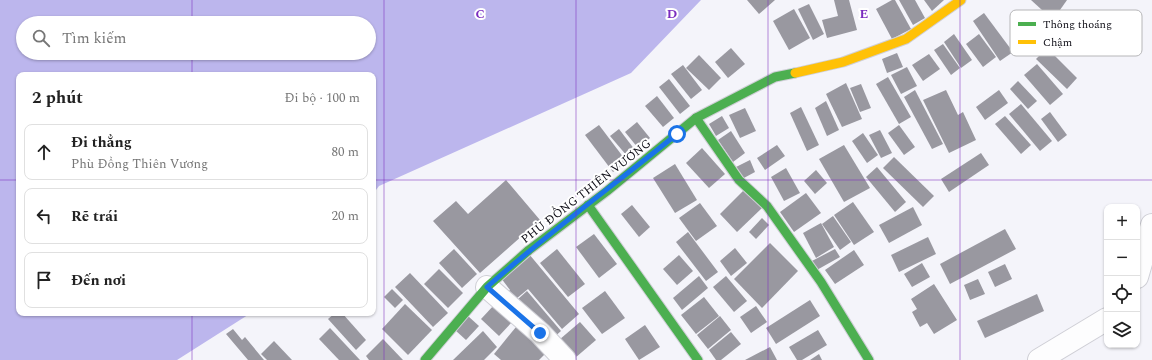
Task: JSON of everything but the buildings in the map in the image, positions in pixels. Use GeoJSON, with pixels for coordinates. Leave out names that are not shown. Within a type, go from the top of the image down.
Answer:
{"type":"FeatureCollection","features":[{"type":"Feature","properties":{"kind":"street","name":"PHÙ ĐỔNG THIÊN VƯƠNG"},"geometry":{"type":"LineString","coordinates":[[425,360],[487,287],[529,250],[588,205],[696,118],[775,77],[842,62],[906,39],[962,0]]}},
{"type":"Feature","properties":{"kind":"street"},"geometry":{"type":"LineString","coordinates":[[696,118],[739,180],[768,206],[821,282],[870,360]]}},
{"type":"Feature","properties":{"kind":"street"},"geometry":{"type":"LineString","coordinates":[[588,205],[698,360]]}},
{"type":"Feature","properties":{"kind":"street"},"geometry":{"type":"LineString","coordinates":[[1137,276],[1152,225]]}},
{"type":"Feature","properties":{"kind":"street"},"geometry":{"type":"LineString","coordinates":[[487,287],[540,333],[565,360]]}},
{"type":"Feature","properties":{"kind":"street"},"geometry":{"type":"LineString","coordinates":[[1039,360],[1104,321]]}},
{"type":"Feature","properties":{"kind":"shaded area"},"geometry":{"type":"Polygon","coordinates":[[[0,0],[701,0],[631,73],[379,186],[376,190],[376,72],[16,72],[16,316],[246,316],[177,360],[0,360],[0,0]]]}},
{"type":"Feature","properties":{"kind":"traffic: fast"},"geometry":{"type":"LineString","coordinates":[[425,360],[487,287],[529,250],[607,191],[696,118],[775,77],[795,73]]}},
{"type":"Feature","properties":{"kind":"traffic: fast"},"geometry":{"type":"LineString","coordinates":[[696,118],[739,180],[767,206],[821,282],[869,360]]}},
{"type":"Feature","properties":{"kind":"traffic: fast"},"geometry":{"type":"LineString","coordinates":[[588,205],[698,360]]}},
{"type":"Feature","properties":{"kind":"traffic: slow"},"geometry":{"type":"LineString","coordinates":[[795,73],[843,62],[906,39],[961,0]]}},
{"type":"Feature","properties":{"kind":"route"},"geometry":{"type":"LineString","coordinates":[[540,333],[487,287],[529,250],[607,191],[677,134]]}}]}
